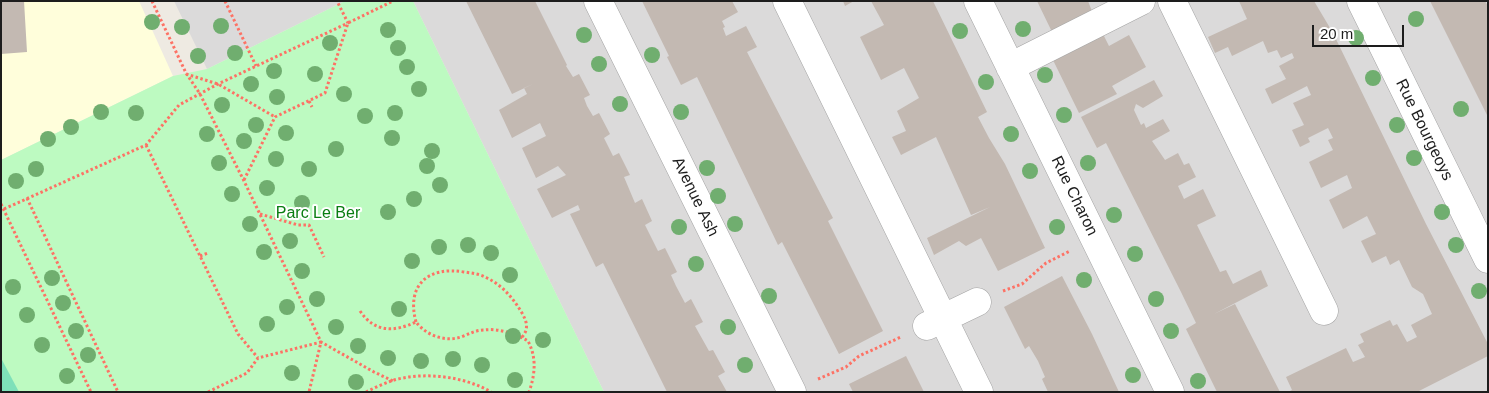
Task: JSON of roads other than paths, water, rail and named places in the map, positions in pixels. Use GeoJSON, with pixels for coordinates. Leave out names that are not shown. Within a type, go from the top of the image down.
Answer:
{"type":"FeatureCollection","features":[{"type":"Feature","properties":{"kind":"street","name":"Avenue Ash"},"geometry":{"type":"LineString","coordinates":[[598,1],[792,392]]}},
{"type":"Feature","properties":{"kind":"street"},"geometry":{"type":"LineString","coordinates":[[787,1],[935,322],[980,392]]}},
{"type":"Feature","properties":{"kind":"street","name":"Rue Charon"},"geometry":{"type":"LineString","coordinates":[[978,1],[1170,392]]}},
{"type":"Feature","properties":{"kind":"street"},"geometry":{"type":"LineString","coordinates":[[1010,67],[1141,1]]}},
{"type":"Feature","properties":{"kind":"street"},"geometry":{"type":"LineString","coordinates":[[1172,1],[1324,311]]}},
{"type":"Feature","properties":{"kind":"street","name":"Rue Bourgeoys"},"geometry":{"type":"LineString","coordinates":[[1361,1],[1488,259]]}},
{"type":"Feature","properties":{"kind":"street"},"geometry":{"type":"LineString","coordinates":[[935,322],[977,302]]}},
{"type":"Feature","properties":{"kind":"park label","name":"Parc Le Ber"},"geometry":{"type":"Point","coordinates":[318,214]}}]}
